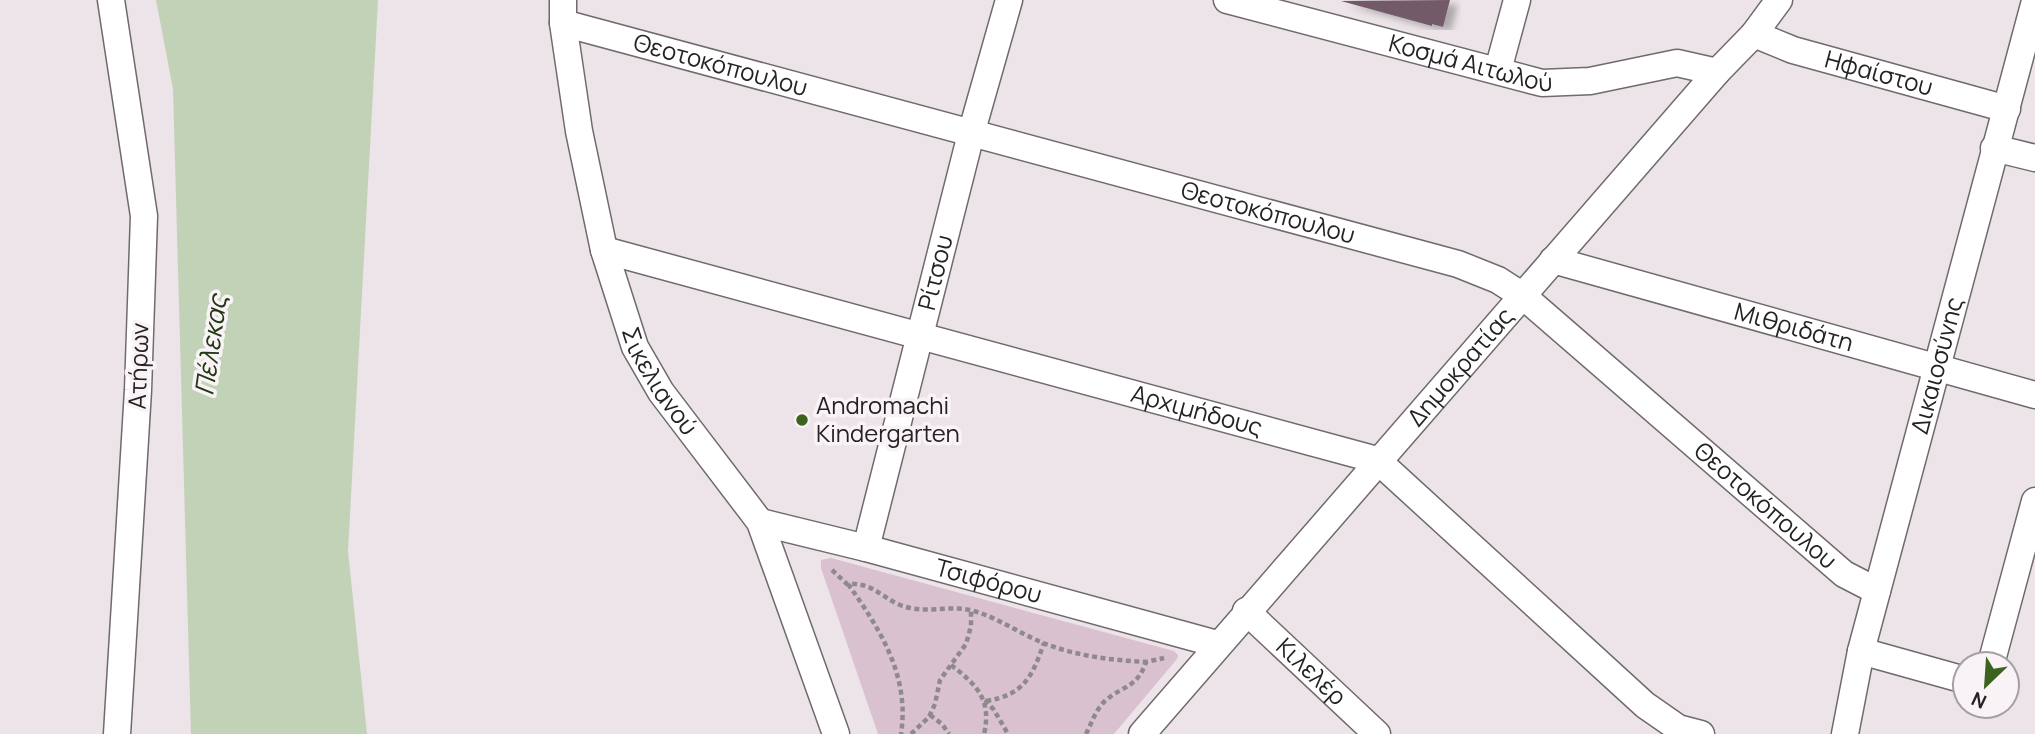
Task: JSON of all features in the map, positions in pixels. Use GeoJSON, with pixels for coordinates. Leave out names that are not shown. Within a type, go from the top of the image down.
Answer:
{"type":"FeatureCollection","features":[{"type":"Feature","properties":{"kind":"street","name":"Ατήρων"},"geometry":{"type":"LineString","coordinates":[[111,0],[144,216],[138,390],[117,734]]}},
{"type":"Feature","properties":{"kind":"street","name":"Ρίτσου"},"geometry":{"type":"LineString","coordinates":[[866,548],[971,134],[1009,0]]}},
{"type":"Feature","properties":{"kind":"street","name":"Κοσμά Αιτωλού"},"geometry":{"type":"LineString","coordinates":[[1227,0],[1292,8],[1542,83],[1590,81],[1677,63],[1717,72]]}},
{"type":"Feature","properties":{"kind":"street"},"geometry":{"type":"LineString","coordinates":[[1498,70],[1517,0]]}},
{"type":"Feature","properties":{"kind":"street","name":"Δημοκρατίας"},"geometry":{"type":"LineString","coordinates":[[1142,734],[1377,460],[1717,72],[1754,34],[1779,0]]}},
{"type":"Feature","properties":{"kind":"street","name":"Δικαιοσύνης"},"geometry":{"type":"LineString","coordinates":[[1845,734],[1861,651],[2035,1]]}},
{"type":"Feature","properties":{"kind":"street","name":"Θεοτοκόπουλου"},"geometry":{"type":"LineString","coordinates":[[563,11],[971,134],[1458,264],[1498,280],[1523,296],[1844,574],[1877,591]]}},
{"type":"Feature","properties":{"kind":"street","name":"Σικελιανού"},"geometry":{"type":"LineString","coordinates":[[563,11],[579,131],[604,250],[635,347],[661,392],[760,522],[836,734]]}},
{"type":"Feature","properties":{"kind":"street","name":"Ηφαίστου"},"geometry":{"type":"LineString","coordinates":[[1754,34],[1793,50],[2007,109]]}},
{"type":"Feature","properties":{"kind":"street"},"geometry":{"type":"LineString","coordinates":[[1994,148],[2035,158]]}},
{"type":"Feature","properties":{"kind":"street","name":"Αρχιμήδους"},"geometry":{"type":"LineString","coordinates":[[604,250],[1377,460],[1645,705],[1678,728],[1701,734]]}},
{"type":"Feature","properties":{"kind":"street","name":"Μιθριδάτη"},"geometry":{"type":"LineString","coordinates":[[1553,260],[2035,395]]}},
{"type":"Feature","properties":{"kind":"street"},"geometry":{"type":"LineString","coordinates":[[1995,650],[2035,501]]}},
{"type":"Feature","properties":{"kind":"street","name":"Τσιφόρου"},"geometry":{"type":"LineString","coordinates":[[760,522],[866,548],[1217,644]]}},
{"type":"Feature","properties":{"kind":"street","name":"Κιλελέρ"},"geometry":{"type":"LineString","coordinates":[[1246,611],[1377,734]]}},
{"type":"Feature","properties":{"kind":"street"},"geometry":{"type":"LineString","coordinates":[[1861,651],[1951,676]]}},
{"type":"Feature","properties":{"kind":"path"},"geometry":{"type":"LineString","coordinates":[[830,568],[847,583],[872,620],[897,673],[903,697],[901,734]]}},
{"type":"Feature","properties":{"kind":"path"},"geometry":{"type":"LineString","coordinates":[[847,583],[877,590],[901,605],[926,611],[971,610],[1044,643],[1100,658],[1146,663],[1168,658]]}},
{"type":"Feature","properties":{"kind":"path"},"geometry":{"type":"LineString","coordinates":[[911,734],[930,715],[940,680],[966,644],[971,626],[971,610]]}},
{"type":"Feature","properties":{"kind":"path"},"geometry":{"type":"LineString","coordinates":[[986,702],[1009,697],[1020,689],[1038,661],[1044,643]]}},
{"type":"Feature","properties":{"kind":"path"},"geometry":{"type":"LineString","coordinates":[[1086,734],[1099,708],[1107,699],[1135,683],[1146,663]]}},
{"type":"Feature","properties":{"kind":"path"},"geometry":{"type":"LineString","coordinates":[[951,665],[967,677],[1008,734]]}},
{"type":"Feature","properties":{"kind":"path"},"geometry":{"type":"LineString","coordinates":[[981,695],[987,715],[984,734]]}},
{"type":"Feature","properties":{"kind":"path"},"geometry":{"type":"LineString","coordinates":[[930,715],[942,724],[949,734]]}},
{"type":"Feature","properties":{"kind":"shaded area"},"geometry":{"type":"Polygon","coordinates":[[[831,558],[1174,651],[1178,655],[1177,659],[1114,734],[878,734],[821,568],[821,560],[831,558]]]}},
{"type":"Feature","properties":{"kind":"water","name":"Πέλεκας"},"geometry":{"type":"Polygon","coordinates":[[[156,0],[378,0],[348,551],[367,734],[191,734],[173,89],[156,0]]]}},
{"type":"Feature","properties":{"kind":"building"},"geometry":{"type":"Polygon","coordinates":[[[1450,0],[1443,27],[1341,1],[1450,0]]]}},
{"type":"Feature","properties":{"kind":"place","name":"Andromachi Kindergarten"},"geometry":{"type":"Point","coordinates":[802,420]}}]}
